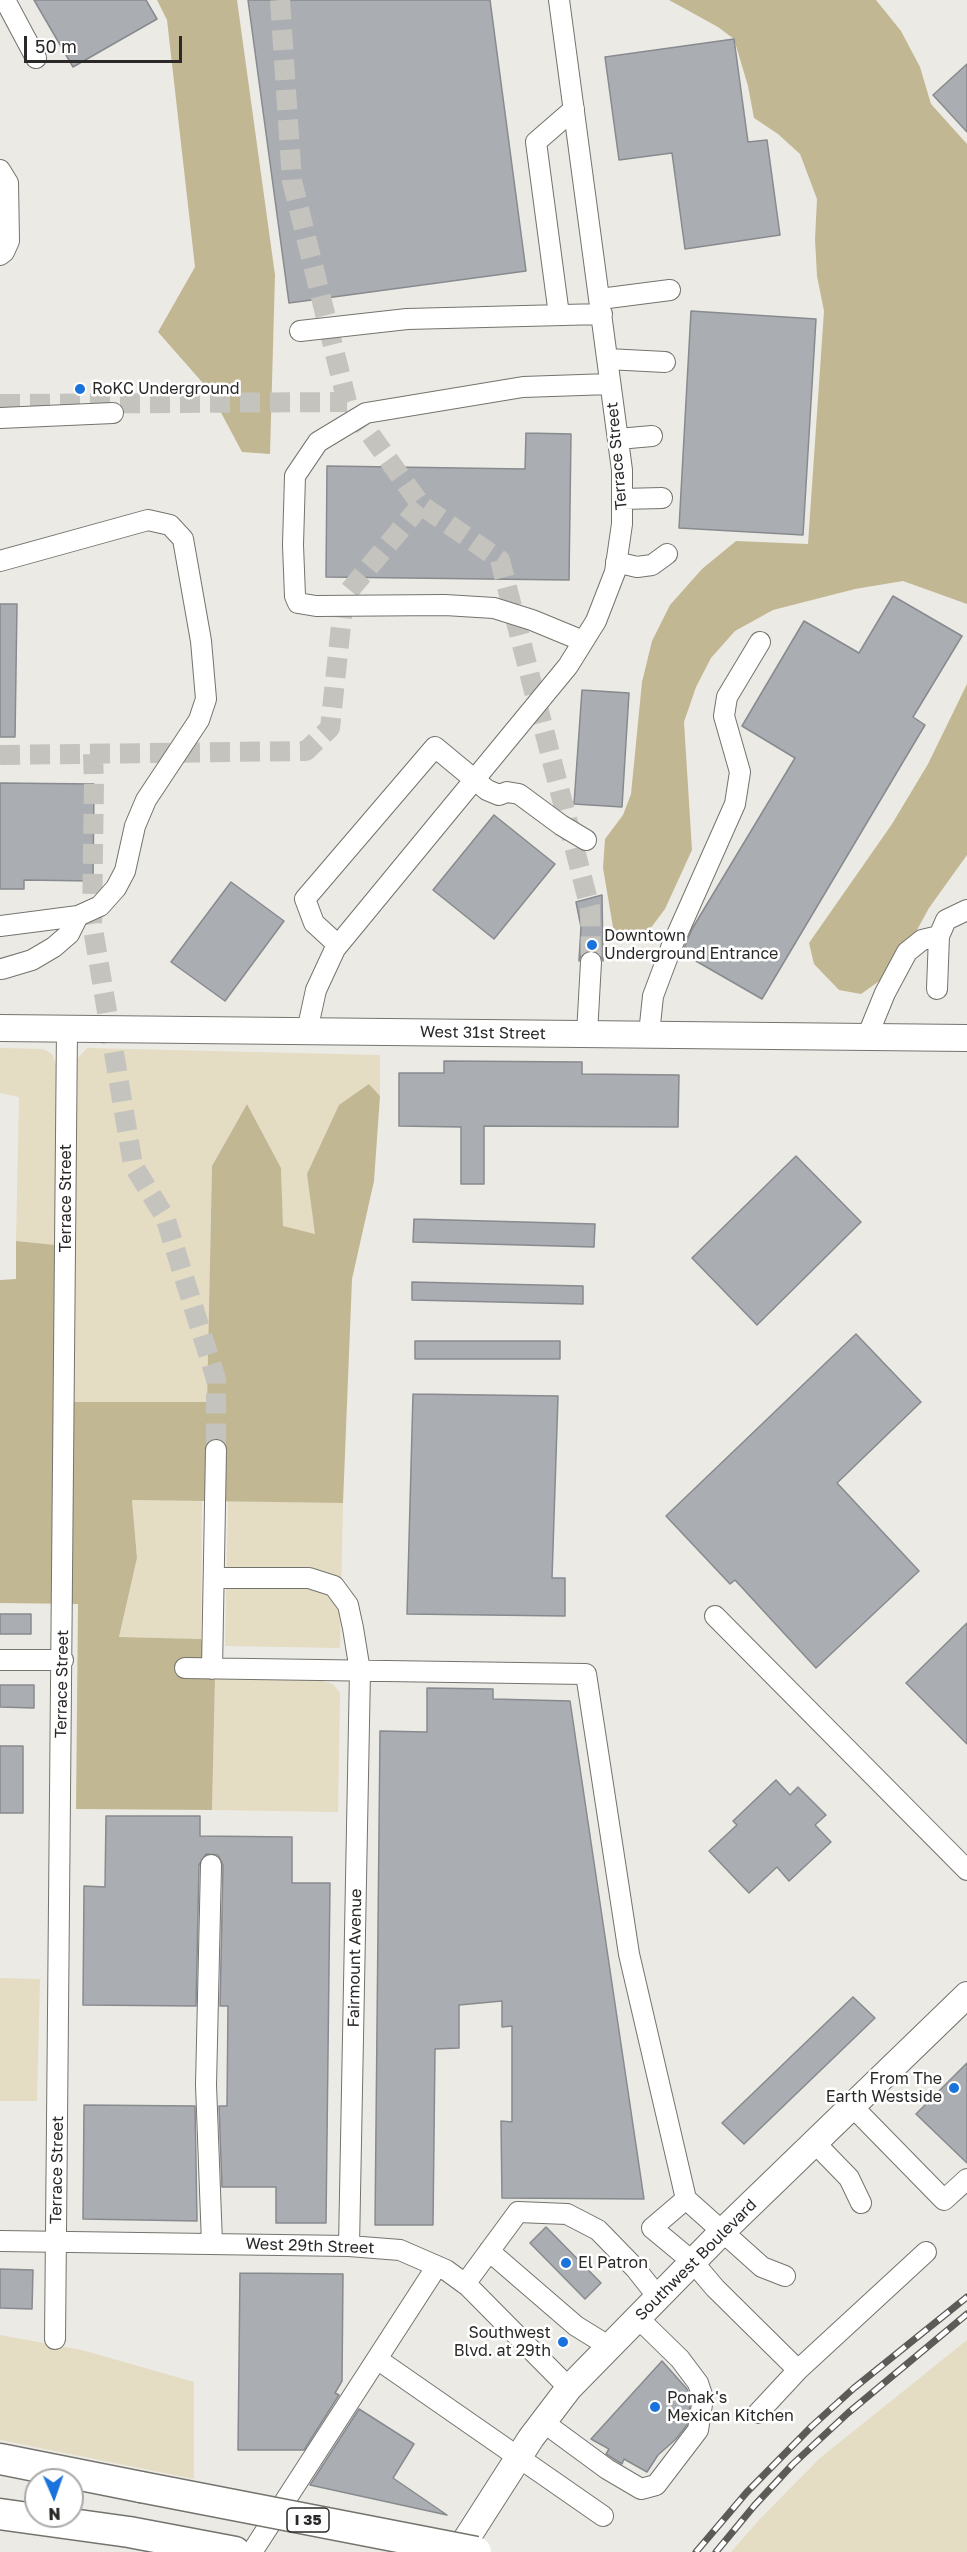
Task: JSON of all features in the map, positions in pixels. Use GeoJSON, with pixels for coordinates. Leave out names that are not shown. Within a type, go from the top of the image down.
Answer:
{"type":"FeatureCollection","features":[{"type":"Feature","properties":{"kind":"highway","name":"I 35"},"geometry":{"type":"LineString","coordinates":[[0,2460],[476,2552]]}},
{"type":"Feature","properties":{"kind":"highway"},"geometry":{"type":"LineString","coordinates":[[0,2514],[129,2532],[235,2552]]}},
{"type":"Feature","properties":{"kind":"main road","name":"West 31st Street"},"geometry":{"type":"LineString","coordinates":[[0,1028],[967,1038]]}},
{"type":"Feature","properties":{"kind":"main road","name":"Southwest Boulevard"},"geometry":{"type":"LineString","coordinates":[[458,2552],[543,2422],[569,2388],[722,2232],[967,1995]]}},
{"type":"Feature","properties":{"kind":"street"},"geometry":{"type":"LineString","coordinates":[[5,0],[36,58]]}},
{"type":"Feature","properties":{"kind":"street","name":"Terrace Street"},"geometry":{"type":"LineString","coordinates":[[307,1031],[316,990],[338,945],[568,666],[596,621],[615,572],[622,524],[618,439],[559,0]]}},
{"type":"Feature","properties":{"kind":"street"},"geometry":{"type":"LineString","coordinates":[[559,315],[536,142],[574,109]]}},
{"type":"Feature","properties":{"kind":"street"},"geometry":{"type":"LineString","coordinates":[[0,170],[8,183],[9,241],[0,255]]}},
{"type":"Feature","properties":{"kind":"street"},"geometry":{"type":"LineString","coordinates":[[300,332],[407,319],[559,315],[670,290]]}},
{"type":"Feature","properties":{"kind":"street"},"geometry":{"type":"LineString","coordinates":[[607,359],[665,362]]}},
{"type":"Feature","properties":{"kind":"street"},"geometry":{"type":"LineString","coordinates":[[583,641],[532,620],[494,608],[445,604],[316,606],[298,603],[295,596],[293,545],[295,476],[318,442],[366,413],[523,387],[610,384]]}},
{"type":"Feature","properties":{"kind":"street"},"geometry":{"type":"LineString","coordinates":[[0,418],[113,413]]}},
{"type":"Feature","properties":{"kind":"street"},"geometry":{"type":"LineString","coordinates":[[618,439],[652,436]]}},
{"type":"Feature","properties":{"kind":"street"},"geometry":{"type":"LineString","coordinates":[[622,499],[662,498]]}},
{"type":"Feature","properties":{"kind":"street"},"geometry":{"type":"LineString","coordinates":[[0,561],[148,520],[170,525],[183,539],[201,641],[206,699],[199,720],[146,800],[135,825],[125,871],[116,888],[100,906],[78,916],[0,926]]}},
{"type":"Feature","properties":{"kind":"street"},"geometry":{"type":"LineString","coordinates":[[616,562],[637,567],[652,564],[667,554]]}},
{"type":"Feature","properties":{"kind":"street"},"geometry":{"type":"LineString","coordinates":[[649,1034],[653,996],[671,948],[735,804],[740,772],[724,716],[728,697],[760,642]]}},
{"type":"Feature","properties":{"kind":"street"},"geometry":{"type":"LineString","coordinates":[[338,945],[314,923],[305,899],[435,747],[488,790],[499,795],[507,792],[519,794],[586,840]]}},
{"type":"Feature","properties":{"kind":"street"},"geometry":{"type":"LineString","coordinates":[[937,989],[939,936],[946,920],[967,910]]}},
{"type":"Feature","properties":{"kind":"street"},"geometry":{"type":"LineString","coordinates":[[2,969],[32,960],[54,947],[69,934],[78,916]]}},
{"type":"Feature","properties":{"kind":"street"},"geometry":{"type":"LineString","coordinates":[[867,1037],[885,993],[907,952],[922,940],[939,936]]}},
{"type":"Feature","properties":{"kind":"street"},"geometry":{"type":"LineString","coordinates":[[587,1034],[591,963]]}},
{"type":"Feature","properties":{"kind":"street","name":"Terrace Street"},"geometry":{"type":"LineString","coordinates":[[55,2339],[67,1028]]}},
{"type":"Feature","properties":{"kind":"street"},"geometry":{"type":"LineString","coordinates":[[212,1669],[216,1450]]}},
{"type":"Feature","properties":{"kind":"street","name":"Fairmount Avenue"},"geometry":{"type":"LineString","coordinates":[[214,1578],[309,1578],[334,1586],[348,1605],[360,1671],[349,2246]]}},
{"type":"Feature","properties":{"kind":"street"},"geometry":{"type":"LineString","coordinates":[[715,1616],[967,1870]]}},
{"type":"Feature","properties":{"kind":"street"},"geometry":{"type":"LineString","coordinates":[[0,1659],[63,1660]]}},
{"type":"Feature","properties":{"kind":"street"},"geometry":{"type":"LineString","coordinates":[[185,1668],[586,1674],[629,1954],[686,2199],[762,2267],[785,2276]]}},
{"type":"Feature","properties":{"kind":"street"},"geometry":{"type":"LineString","coordinates":[[211,1865],[207,2085],[212,2243]]}},
{"type":"Feature","properties":{"kind":"street"},"geometry":{"type":"LineString","coordinates":[[852,2106],[944,2200],[967,2179]]}},
{"type":"Feature","properties":{"kind":"street"},"geometry":{"type":"LineString","coordinates":[[814,2142],[849,2178],[861,2203]]}},
{"type":"Feature","properties":{"kind":"street"},"geometry":{"type":"LineString","coordinates":[[686,2199],[652,2228],[693,2262],[715,2288],[798,2370]]}},
{"type":"Feature","properties":{"kind":"street"},"geometry":{"type":"LineString","coordinates":[[465,2284],[518,2212],[567,2214],[598,2230],[635,2268],[658,2297]]}},
{"type":"Feature","properties":{"kind":"street","name":"West 29th Street"},"geometry":{"type":"LineString","coordinates":[[0,2241],[349,2246],[400,2250],[437,2266],[465,2284],[569,2388]]}},
{"type":"Feature","properties":{"kind":"street"},"geometry":{"type":"LineString","coordinates":[[489,2251],[576,2326],[610,2347]]}},
{"type":"Feature","properties":{"kind":"street"},"geometry":{"type":"LineString","coordinates":[[758,2413],[798,2370],[926,2252]]}},
{"type":"Feature","properties":{"kind":"street"},"geometry":{"type":"LineString","coordinates":[[252,2552],[437,2266]]}},
{"type":"Feature","properties":{"kind":"street"},"geometry":{"type":"LineString","coordinates":[[543,2422],[607,2469],[641,2488],[656,2485],[699,2430],[703,2398],[699,2383],[680,2359],[638,2318]]}},
{"type":"Feature","properties":{"kind":"street"},"geometry":{"type":"LineString","coordinates":[[377,2359],[603,2516]]}},
{"type":"Feature","properties":{"kind":"shaded area"},"geometry":{"type":"Polygon","coordinates":[[[157,0],[237,0],[275,275],[270,454],[242,452],[209,390],[158,332],[195,267],[167,20],[157,0]]]}},
{"type":"Feature","properties":{"kind":"shaded area"},"geometry":{"type":"Polygon","coordinates":[[[669,0],[876,0],[901,31],[920,67],[931,104],[967,144],[967,604],[903,581],[855,589],[773,610],[735,631],[711,658],[696,687],[684,722],[692,850],[665,909],[647,933],[626,940],[614,933],[603,868],[605,839],[623,815],[631,794],[642,682],[652,641],[670,605],[702,569],[736,541],[808,544],[824,311],[817,276],[815,239],[817,199],[800,154],[778,134],[754,118],[748,86],[734,39],[718,27],[669,0]]]}},
{"type":"Feature","properties":{"kind":"shaded area"},"geometry":{"type":"Polygon","coordinates":[[[967,684],[967,855],[929,908],[906,950],[882,979],[861,994],[839,990],[814,964],[809,943],[892,824],[928,764],[967,684]]]}},
{"type":"Feature","properties":{"kind":"shaded area"},"geometry":{"type":"Polygon","coordinates":[[[0,1048],[43,1049],[52,1054],[57,1067],[56,1245],[16,1241],[19,1097],[0,1093],[0,1048]]]}},
{"type":"Feature","properties":{"kind":"shaded area"},"geometry":{"type":"Polygon","coordinates":[[[87,1048],[380,1055],[380,1096],[369,1084],[315,1234],[283,1227],[281,1168],[247,1104],[212,1166],[207,1402],[72,1402],[77,1059],[87,1048]]]}},
{"type":"Feature","properties":{"kind":"shaded area"},"geometry":{"type":"Polygon","coordinates":[[[369,1084],[380,1096],[374,1181],[352,1279],[343,1503],[132,1500],[137,1558],[119,1637],[201,1639],[215,1678],[212,1810],[76,1809],[78,1604],[0,1603],[0,1280],[16,1279],[16,1241],[56,1245],[72,1402],[207,1402],[212,1166],[247,1104],[281,1168],[283,1226],[315,1234],[307,1174],[339,1105],[369,1084]]]}},
{"type":"Feature","properties":{"kind":"shaded area"},"geometry":{"type":"Polygon","coordinates":[[[132,1500],[202,1501],[201,1639],[119,1637],[137,1558],[132,1500]]]}},
{"type":"Feature","properties":{"kind":"shaded area"},"geometry":{"type":"Polygon","coordinates":[[[228,1501],[343,1503],[340,1648],[225,1646],[228,1501]]]}},
{"type":"Feature","properties":{"kind":"shaded area"},"geometry":{"type":"Polygon","coordinates":[[[215,1678],[315,1679],[333,1684],[340,1693],[338,1812],[212,1810],[215,1678]]]}},
{"type":"Feature","properties":{"kind":"shaded area"},"geometry":{"type":"Polygon","coordinates":[[[0,1978],[40,1979],[37,2101],[0,2101],[0,1978]]]}},
{"type":"Feature","properties":{"kind":"shaded area"},"geometry":{"type":"Polygon","coordinates":[[[0,2335],[82,2350],[194,2382],[194,2479],[0,2440],[0,2335]]]}},
{"type":"Feature","properties":{"kind":"shaded area"},"geometry":{"type":"Polygon","coordinates":[[[967,2340],[967,2552],[731,2552],[820,2458],[967,2340]]]}},
{"type":"Feature","properties":{"kind":"building"},"geometry":{"type":"Polygon","coordinates":[[[34,0],[146,0],[157,19],[73,67],[34,0]]]}},
{"type":"Feature","properties":{"kind":"building"},"geometry":{"type":"Polygon","coordinates":[[[248,0],[490,0],[526,271],[289,303],[248,0]]]}},
{"type":"Feature","properties":{"kind":"building"},"geometry":{"type":"Polygon","coordinates":[[[734,39],[748,142],[767,140],[780,235],[685,249],[672,153],[619,160],[605,57],[734,39]]]}},
{"type":"Feature","properties":{"kind":"building"},"geometry":{"type":"Polygon","coordinates":[[[967,64],[967,132],[933,95],[967,64]]]}},
{"type":"Feature","properties":{"kind":"building"},"geometry":{"type":"Polygon","coordinates":[[[691,311],[816,319],[803,535],[679,528],[691,311]]]}},
{"type":"Feature","properties":{"kind":"building"},"geometry":{"type":"Polygon","coordinates":[[[526,433],[571,434],[569,580],[326,577],[327,466],[525,469],[526,433]]]}},
{"type":"Feature","properties":{"kind":"building"},"geometry":{"type":"Polygon","coordinates":[[[893,596],[962,636],[913,717],[925,725],[762,999],[682,953],[692,929],[795,758],[742,726],[804,621],[859,653],[893,596]]]}},
{"type":"Feature","properties":{"kind":"building"},"geometry":{"type":"Polygon","coordinates":[[[0,604],[17,604],[15,737],[0,737],[0,604]]]}},
{"type":"Feature","properties":{"kind":"building"},"geometry":{"type":"Polygon","coordinates":[[[582,690],[629,693],[622,807],[574,804],[582,690]]]}},
{"type":"Feature","properties":{"kind":"building"},"geometry":{"type":"Polygon","coordinates":[[[0,783],[94,784],[93,881],[24,880],[24,889],[0,889],[0,783]]]}},
{"type":"Feature","properties":{"kind":"building"},"geometry":{"type":"Polygon","coordinates":[[[494,815],[555,864],[494,939],[433,890],[494,815]]]}},
{"type":"Feature","properties":{"kind":"building"},"geometry":{"type":"Polygon","coordinates":[[[231,882],[284,921],[225,1001],[171,962],[231,882]]]}},
{"type":"Feature","properties":{"kind":"building","name":"Downtown Underground Entrance"},"geometry":{"type":"Polygon","coordinates":[[[602,895],[603,961],[598,952],[591,950],[581,955],[579,961],[581,927],[576,902],[602,895]]]}},
{"type":"Feature","properties":{"kind":"building"},"geometry":{"type":"Polygon","coordinates":[[[444,1061],[582,1062],[582,1074],[679,1075],[678,1127],[484,1126],[484,1184],[461,1184],[461,1127],[399,1126],[399,1073],[444,1073],[444,1061]]]}},
{"type":"Feature","properties":{"kind":"building"},"geometry":{"type":"Polygon","coordinates":[[[796,1156],[861,1222],[757,1325],[692,1258],[796,1156]]]}},
{"type":"Feature","properties":{"kind":"building"},"geometry":{"type":"Polygon","coordinates":[[[414,1219],[595,1224],[594,1247],[413,1242],[414,1219]]]}},
{"type":"Feature","properties":{"kind":"building"},"geometry":{"type":"Polygon","coordinates":[[[412,1282],[583,1286],[583,1304],[412,1300],[412,1282]]]}},
{"type":"Feature","properties":{"kind":"building"},"geometry":{"type":"Polygon","coordinates":[[[856,1334],[921,1402],[837,1483],[919,1571],[816,1668],[735,1580],[730,1584],[666,1516],[856,1334]]]}},
{"type":"Feature","properties":{"kind":"building"},"geometry":{"type":"Polygon","coordinates":[[[415,1341],[560,1341],[560,1359],[415,1359],[415,1341]]]}},
{"type":"Feature","properties":{"kind":"building"},"geometry":{"type":"Polygon","coordinates":[[[413,1394],[558,1396],[552,1578],[565,1578],[565,1616],[407,1614],[413,1394]]]}},
{"type":"Feature","properties":{"kind":"building"},"geometry":{"type":"Polygon","coordinates":[[[0,1614],[31,1614],[31,1634],[0,1634],[0,1614]]]}},
{"type":"Feature","properties":{"kind":"building"},"geometry":{"type":"Polygon","coordinates":[[[967,1623],[967,1744],[906,1683],[967,1623]]]}},
{"type":"Feature","properties":{"kind":"building"},"geometry":{"type":"Polygon","coordinates":[[[0,1685],[34,1685],[34,1708],[0,1707],[0,1685]]]}},
{"type":"Feature","properties":{"kind":"building"},"geometry":{"type":"Polygon","coordinates":[[[427,1688],[493,1689],[493,1699],[570,1701],[644,2199],[502,2198],[501,2121],[512,2122],[512,2026],[502,2027],[502,2001],[459,2005],[459,2048],[435,2049],[433,2225],[375,2225],[380,1731],[427,1732],[427,1688]]]}},
{"type":"Feature","properties":{"kind":"building"},"geometry":{"type":"Polygon","coordinates":[[[0,1746],[23,1746],[23,1813],[0,1813],[0,1746]]]}},
{"type":"Feature","properties":{"kind":"building"},"geometry":{"type":"Polygon","coordinates":[[[776,1780],[790,1795],[798,1787],[826,1815],[815,1825],[831,1842],[789,1881],[777,1867],[749,1893],[709,1851],[737,1825],[733,1821],[776,1780]]]}},
{"type":"Feature","properties":{"kind":"building"},"geometry":{"type":"Polygon","coordinates":[[[106,1816],[200,1816],[200,1836],[292,1837],[292,1883],[330,1883],[326,2223],[276,2223],[276,2187],[222,2187],[219,2106],[227,2106],[228,2006],[220,2006],[223,1865],[218,1855],[206,1854],[199,1865],[196,2006],[83,2005],[84,1886],[105,1887],[106,1816]]]}},
{"type":"Feature","properties":{"kind":"building"},"geometry":{"type":"Polygon","coordinates":[[[853,1997],[875,2018],[744,2144],[722,2123],[853,1997]]]}},
{"type":"Feature","properties":{"kind":"building","name":"From The Earth Westside"},"geometry":{"type":"Polygon","coordinates":[[[967,2063],[967,2163],[916,2114],[967,2063]]]}},
{"type":"Feature","properties":{"kind":"building"},"geometry":{"type":"Polygon","coordinates":[[[84,2105],[195,2106],[197,2221],[83,2219],[84,2105]]]}},
{"type":"Feature","properties":{"kind":"building","name":"El Patron"},"geometry":{"type":"Polygon","coordinates":[[[546,2227],[601,2283],[585,2299],[530,2243],[546,2227]]]}},
{"type":"Feature","properties":{"kind":"building"},"geometry":{"type":"Polygon","coordinates":[[[0,2269],[33,2270],[32,2309],[0,2308],[0,2269]]]}},
{"type":"Feature","properties":{"kind":"building"},"geometry":{"type":"Polygon","coordinates":[[[240,2273],[343,2274],[342,2381],[335,2393],[339,2395],[304,2450],[238,2450],[240,2273]]]}},
{"type":"Feature","properties":{"kind":"building","name":"Ponak's Mexican Kitchen"},"geometry":{"type":"Polygon","coordinates":[[[662,2361],[687,2389],[691,2399],[687,2425],[676,2439],[658,2455],[647,2472],[624,2459],[622,2464],[606,2454],[609,2449],[591,2439],[662,2361]]]}},
{"type":"Feature","properties":{"kind":"building"},"geometry":{"type":"Polygon","coordinates":[[[359,2409],[414,2444],[393,2478],[447,2515],[310,2485],[359,2409]]]}},
{"type":"Feature","properties":{"kind":"tunnel"},"geometry":{"type":"LineString","coordinates":[[280,0],[292,181],[347,402],[421,505],[500,560],[590,908],[591,962]]}},
{"type":"Feature","properties":{"kind":"tunnel"},"geometry":{"type":"LineString","coordinates":[[0,404],[347,402]]}},
{"type":"Feature","properties":{"kind":"tunnel"},"geometry":{"type":"LineString","coordinates":[[0,755],[306,751],[330,728],[344,597],[421,505]]}},
{"type":"Feature","properties":{"kind":"tunnel"},"geometry":{"type":"LineString","coordinates":[[93,754],[92,923],[133,1165],[165,1217],[216,1379],[216,1450]]}},
{"type":"Feature","properties":{"kind":"railway"},"geometry":{"type":"LineString","coordinates":[[696,2552],[747,2492],[812,2426],[854,2388],[967,2297]]}},
{"type":"Feature","properties":{"kind":"railway"},"geometry":{"type":"LineString","coordinates":[[716,2552],[793,2464],[848,2413],[967,2314]]}},
{"type":"Feature","properties":{"kind":"place","name":"RoKC Underground"},"geometry":{"type":"Point","coordinates":[80,389]}},
{"type":"Feature","properties":{"kind":"place","name":"Downtown Underground Entrance"},"geometry":{"type":"Point","coordinates":[592,945]}},
{"type":"Feature","properties":{"kind":"place","name":"From The Earth Westside"},"geometry":{"type":"Point","coordinates":[954,2088]}},
{"type":"Feature","properties":{"kind":"place","name":"El Patron"},"geometry":{"type":"Point","coordinates":[566,2263]}},
{"type":"Feature","properties":{"kind":"place","name":"Southwest Blvd. at 29th"},"geometry":{"type":"Point","coordinates":[563,2342]}},
{"type":"Feature","properties":{"kind":"place","name":"Ponak's Mexican Kitchen"},"geometry":{"type":"Point","coordinates":[655,2407]}}]}
